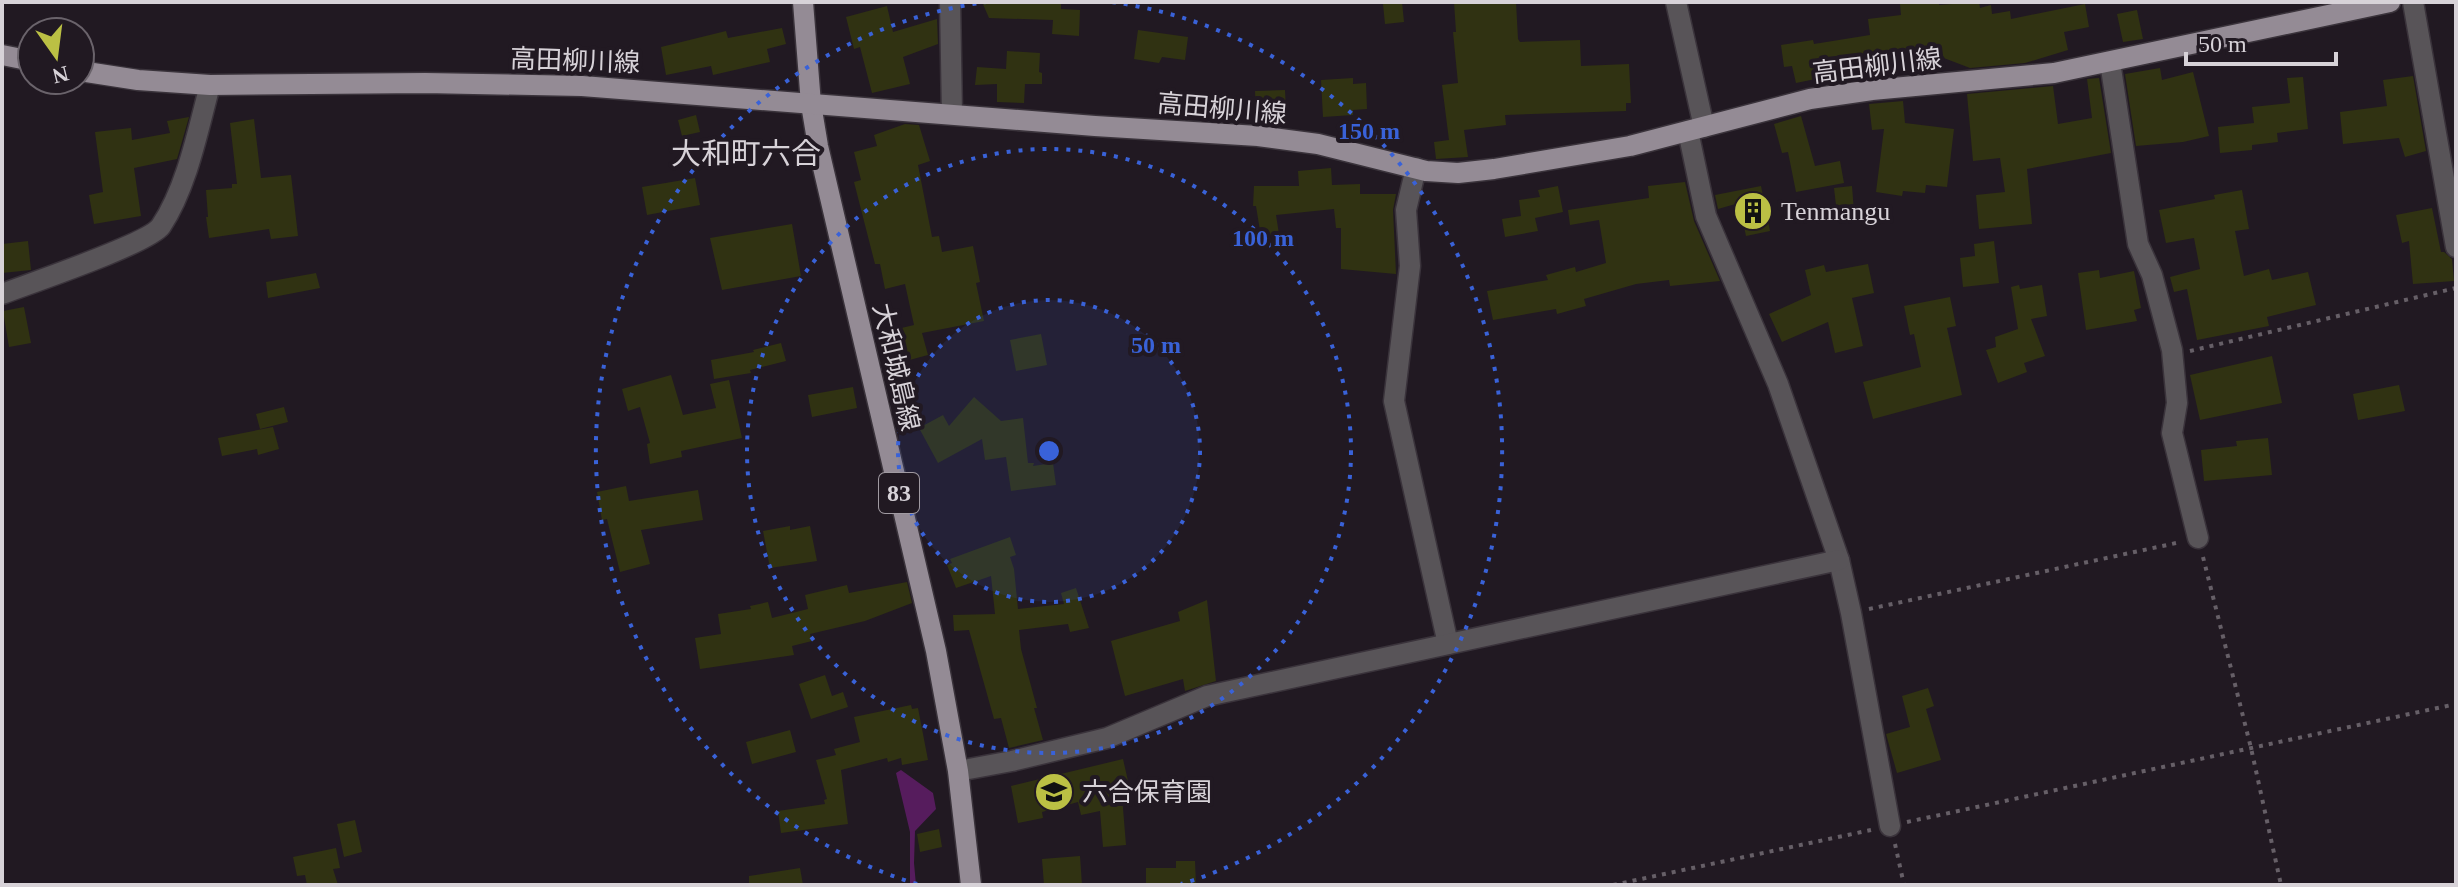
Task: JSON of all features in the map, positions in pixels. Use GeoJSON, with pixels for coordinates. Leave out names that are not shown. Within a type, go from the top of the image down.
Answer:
{"type":"FeatureCollection","features":[{"type":"Feature","properties":{"kind":"main road","name":"大和城島線"},"geometry":{"type":"LineString","coordinates":[[803,2],[811,104],[818,146],[936,651],[958,771],[971,885]]}},
{"type":"Feature","properties":{"kind":"main road","name":"高田柳川線"},"geometry":{"type":"LineString","coordinates":[[96,73],[210,85],[425,83],[693,92],[811,104],[1258,136],[1318,144],[1416,168],[1458,173],[1630,146],[1810,99],[2054,73],[2390,2]]}},
{"type":"Feature","properties":{"kind":"street"},"geometry":{"type":"LineString","coordinates":[[950,2],[952,114]]}},
{"type":"Feature","properties":{"kind":"street"},"geometry":{"type":"LineString","coordinates":[[1676,2],[1706,216],[1778,384],[1839,560],[1890,826]]}},
{"type":"Feature","properties":{"kind":"street"},"geometry":{"type":"LineString","coordinates":[[2413,2],[2456,247]]}},
{"type":"Feature","properties":{"kind":"street"},"geometry":{"type":"LineString","coordinates":[[2110,62],[2138,244],[2152,275],[2172,350],[2177,403],[2172,433],[2198,538]]}},
{"type":"Feature","properties":{"kind":"street"},"geometry":{"type":"LineString","coordinates":[[2,294],[114,252],[160,229],[188,167],[210,85]]}},
{"type":"Feature","properties":{"kind":"street"},"geometry":{"type":"LineString","coordinates":[[1416,168],[1406,210],[1410,266],[1394,401],[1448,644]]}},
{"type":"Feature","properties":{"kind":"street"},"geometry":{"type":"LineString","coordinates":[[958,771],[1107,738],[1207,696],[1839,560]]}},
{"type":"Feature","properties":{"kind":"path"},"geometry":{"type":"LineString","coordinates":[[2178,354],[2456,288]]}},
{"type":"Feature","properties":{"kind":"path"},"geometry":{"type":"LineString","coordinates":[[1851,613],[2198,538],[2251,748],[2281,885]]}},
{"type":"Feature","properties":{"kind":"path"},"geometry":{"type":"LineString","coordinates":[[1613,885],[2456,704]]}},
{"type":"Feature","properties":{"kind":"path"},"geometry":{"type":"LineString","coordinates":[[1890,826],[1904,885]]}},
{"type":"Feature","properties":{"kind":"shaded area"},"geometry":{"type":"Polygon","coordinates":[[[901,770],[933,793],[936,809],[915,831],[916,885],[910,885],[910,832],[896,773],[901,770]]]}},
{"type":"Feature","properties":{"kind":"building"},"geometry":{"type":"Polygon","coordinates":[[[982,2],[1061,2],[1061,9],[1080,10],[1079,36],[1052,34],[1053,20],[989,18],[982,2]]]}},
{"type":"Feature","properties":{"kind":"building"},"geometry":{"type":"Polygon","coordinates":[[[1402,2],[1404,22],[1385,24],[1383,4],[1402,2]]]}},
{"type":"Feature","properties":{"kind":"building"},"geometry":{"type":"Polygon","coordinates":[[[1454,2],[1516,2],[1520,42],[1580,40],[1581,66],[1629,64],[1631,103],[1626,103],[1626,111],[1505,115],[1506,125],[1464,130],[1468,157],[1436,159],[1434,142],[1449,140],[1442,85],[1458,83],[1453,32],[1456,32],[1454,2]]]}},
{"type":"Feature","properties":{"kind":"building"},"geometry":{"type":"Polygon","coordinates":[[[1939,2],[1939,5],[1979,2],[1980,8],[1991,5],[1992,14],[2010,11],[2011,19],[2085,4],[2089,27],[2064,32],[2068,50],[2025,63],[1970,68],[1936,55],[1938,69],[1908,73],[1907,67],[1870,72],[1869,68],[1796,83],[1792,66],[1784,67],[1781,45],[1813,40],[1814,44],[1870,35],[1868,19],[1901,15],[1900,4],[1939,2]]]}},
{"type":"Feature","properties":{"kind":"building"},"geometry":{"type":"Polygon","coordinates":[[[887,6],[893,32],[937,19],[938,44],[903,57],[910,84],[872,93],[860,47],[854,49],[846,17],[887,6]]]}},
{"type":"Feature","properties":{"kind":"building"},"geometry":{"type":"Polygon","coordinates":[[[2137,10],[2143,39],[2123,42],[2117,14],[2137,10]]]}},
{"type":"Feature","properties":{"kind":"building"},"geometry":{"type":"Polygon","coordinates":[[[782,28],[786,44],[767,49],[770,62],[713,75],[711,66],[666,75],[661,47],[726,31],[728,38],[782,28]]]}},
{"type":"Feature","properties":{"kind":"building"},"geometry":{"type":"Polygon","coordinates":[[[1138,30],[1188,37],[1185,60],[1162,57],[1159,63],[1134,59],[1138,30]]]}},
{"type":"Feature","properties":{"kind":"building"},"geometry":{"type":"Polygon","coordinates":[[[1007,51],[1040,53],[1042,84],[1025,84],[1024,103],[997,102],[997,84],[975,85],[977,67],[1006,69],[1007,51]]]}},
{"type":"Feature","properties":{"kind":"building"},"geometry":{"type":"Polygon","coordinates":[[[2160,68],[2162,80],[2193,72],[2209,136],[2183,142],[2136,146],[2125,74],[2160,68]]]}},
{"type":"Feature","properties":{"kind":"building"},"geometry":{"type":"Polygon","coordinates":[[[2413,76],[2426,151],[2405,157],[2399,138],[2343,144],[2340,112],[2387,106],[2383,80],[2413,76]]]}},
{"type":"Feature","properties":{"kind":"building"},"geometry":{"type":"Polygon","coordinates":[[[2303,77],[2308,129],[2277,133],[2278,142],[2252,145],[2252,150],[2220,153],[2218,127],[2254,123],[2252,107],[2290,103],[2287,78],[2303,77]]]}},
{"type":"Feature","properties":{"kind":"building"},"geometry":{"type":"Polygon","coordinates":[[[1353,78],[1353,84],[1366,83],[1367,109],[1353,110],[1353,115],[1323,117],[1321,80],[1353,78]]]}},
{"type":"Feature","properties":{"kind":"building"},"geometry":{"type":"Polygon","coordinates":[[[2099,78],[2111,153],[2027,169],[2032,224],[1979,229],[1976,195],[2005,192],[2000,158],[1973,161],[1967,94],[2053,86],[2058,124],[2092,118],[2087,79],[2099,78]]]}},
{"type":"Feature","properties":{"kind":"building"},"geometry":{"type":"Polygon","coordinates":[[[1285,90],[1286,110],[1256,111],[1255,91],[1285,90]]]}},
{"type":"Feature","properties":{"kind":"building"},"geometry":{"type":"Polygon","coordinates":[[[1903,101],[1905,123],[1954,129],[1947,187],[1926,185],[1925,193],[1903,191],[1902,196],[1876,192],[1884,129],[1872,130],[1869,104],[1903,101]]]}},
{"type":"Feature","properties":{"kind":"building"},"geometry":{"type":"Polygon","coordinates":[[[696,115],[700,132],[682,136],[678,120],[696,115]]]}},
{"type":"Feature","properties":{"kind":"building"},"geometry":{"type":"Polygon","coordinates":[[[1801,116],[1815,166],[1840,161],[1844,183],[1796,192],[1788,152],[1782,153],[1774,124],[1801,116]]]}},
{"type":"Feature","properties":{"kind":"building"},"geometry":{"type":"Polygon","coordinates":[[[189,117],[177,159],[134,168],[141,216],[94,224],[89,195],[103,192],[95,132],[131,128],[132,140],[170,133],[167,121],[189,117]]]}},
{"type":"Feature","properties":{"kind":"building"},"geometry":{"type":"Polygon","coordinates":[[[254,119],[261,178],[291,175],[298,236],[271,239],[269,229],[209,238],[206,190],[232,188],[232,184],[237,184],[230,123],[254,119]]]}},
{"type":"Feature","properties":{"kind":"building"},"geometry":{"type":"Polygon","coordinates":[[[905,124],[919,125],[930,161],[918,165],[932,237],[939,236],[942,252],[973,246],[980,282],[976,283],[984,321],[922,333],[928,355],[902,362],[893,330],[914,325],[905,284],[885,289],[880,264],[875,264],[854,182],[861,180],[854,152],[877,146],[874,135],[905,124]]]}},
{"type":"Feature","properties":{"kind":"building"},"geometry":{"type":"Polygon","coordinates":[[[1331,168],[1332,185],[1360,184],[1360,194],[1396,194],[1393,210],[1396,274],[1341,269],[1341,228],[1336,228],[1334,209],[1276,215],[1279,234],[1261,237],[1256,206],[1253,206],[1254,186],[1299,186],[1298,171],[1331,168]]]}},
{"type":"Feature","properties":{"kind":"building"},"geometry":{"type":"Polygon","coordinates":[[[695,178],[700,205],[647,215],[642,187],[695,178]]]}},
{"type":"Feature","properties":{"kind":"building"},"geometry":{"type":"Polygon","coordinates":[[[1685,182],[1694,221],[1720,281],[1670,286],[1669,280],[1636,284],[1584,299],[1586,306],[1557,314],[1556,309],[1493,320],[1487,291],[1548,280],[1546,275],[1575,267],[1576,272],[1606,263],[1599,220],[1570,225],[1568,210],[1649,198],[1648,186],[1685,182]]]}},
{"type":"Feature","properties":{"kind":"building"},"geometry":{"type":"Polygon","coordinates":[[[1558,186],[1563,212],[1535,218],[1538,231],[1505,237],[1502,219],[1521,216],[1519,200],[1540,197],[1538,190],[1558,186]]]}},
{"type":"Feature","properties":{"kind":"building","name":"Tenmangu"},"geometry":{"type":"Polygon","coordinates":[[[1761,186],[1770,231],[1746,236],[1739,203],[1718,209],[1715,195],[1761,186]]]}},
{"type":"Feature","properties":{"kind":"building"},"geometry":{"type":"Polygon","coordinates":[[[1852,186],[1854,212],[1837,214],[1834,188],[1852,186]]]}},
{"type":"Feature","properties":{"kind":"building"},"geometry":{"type":"Polygon","coordinates":[[[2242,190],[2249,229],[2235,231],[2244,276],[2269,269],[2272,280],[2308,272],[2316,305],[2267,317],[2269,326],[2197,340],[2187,289],[2174,292],[2170,277],[2200,269],[2194,238],[2166,243],[2159,210],[2215,199],[2214,195],[2242,190]]]}},
{"type":"Feature","properties":{"kind":"building"},"geometry":{"type":"Polygon","coordinates":[[[2432,208],[2441,252],[2452,259],[2454,281],[2413,284],[2409,241],[2402,243],[2396,215],[2432,208]]]}},
{"type":"Feature","properties":{"kind":"building"},"geometry":{"type":"Polygon","coordinates":[[[792,224],[801,276],[722,290],[710,238],[792,224]]]}},
{"type":"Feature","properties":{"kind":"building"},"geometry":{"type":"Polygon","coordinates":[[[28,241],[31,270],[2,273],[2,244],[28,241]]]}},
{"type":"Feature","properties":{"kind":"building"},"geometry":{"type":"Polygon","coordinates":[[[1994,241],[1999,283],[1963,287],[1960,258],[1975,256],[1974,244],[1994,241]]]}},
{"type":"Feature","properties":{"kind":"building"},"geometry":{"type":"Polygon","coordinates":[[[1868,264],[1874,293],[1852,298],[1863,346],[1835,353],[1828,322],[1782,342],[1769,314],[1811,295],[1805,270],[1824,265],[1826,272],[1868,264]]]}},
{"type":"Feature","properties":{"kind":"building"},"geometry":{"type":"Polygon","coordinates":[[[2099,270],[2100,278],[2134,271],[2141,308],[2134,310],[2137,321],[2086,330],[2078,273],[2099,270]]]}},
{"type":"Feature","properties":{"kind":"building"},"geometry":{"type":"Polygon","coordinates":[[[316,273],[320,288],[268,298],[266,282],[316,273]]]}},
{"type":"Feature","properties":{"kind":"building"},"geometry":{"type":"Polygon","coordinates":[[[2019,285],[2020,289],[2042,285],[2047,316],[2031,319],[2045,356],[2024,363],[2027,372],[1998,383],[1986,350],[1996,347],[1995,337],[2018,329],[2011,287],[2019,285]]]}},
{"type":"Feature","properties":{"kind":"building"},"geometry":{"type":"Polygon","coordinates":[[[1950,297],[1956,326],[1947,328],[1962,395],[1873,419],[1863,382],[1921,367],[1904,306],[1950,297]]]}},
{"type":"Feature","properties":{"kind":"building"},"geometry":{"type":"Polygon","coordinates":[[[24,307],[31,343],[9,347],[3,311],[24,307]]]}},
{"type":"Feature","properties":{"kind":"building"},"geometry":{"type":"Polygon","coordinates":[[[1041,334],[1047,365],[1016,371],[1010,340],[1041,334]]]}},
{"type":"Feature","properties":{"kind":"building"},"geometry":{"type":"Polygon","coordinates":[[[781,343],[786,361],[750,370],[751,373],[714,379],[711,360],[781,343]]]}},
{"type":"Feature","properties":{"kind":"building"},"geometry":{"type":"Polygon","coordinates":[[[2272,356],[2282,403],[2200,420],[2190,375],[2272,356]]]}},
{"type":"Feature","properties":{"kind":"building"},"geometry":{"type":"Polygon","coordinates":[[[671,375],[683,415],[716,408],[710,384],[729,380],[742,438],[681,451],[682,457],[650,464],[647,444],[650,443],[640,407],[628,411],[622,389],[671,375]]]}},
{"type":"Feature","properties":{"kind":"building"},"geometry":{"type":"Polygon","coordinates":[[[2399,385],[2405,411],[2358,420],[2353,394],[2399,385]]]}},
{"type":"Feature","properties":{"kind":"building"},"geometry":{"type":"Polygon","coordinates":[[[853,387],[857,408],[812,417],[808,395],[853,387]]]}},
{"type":"Feature","properties":{"kind":"building"},"geometry":{"type":"Polygon","coordinates":[[[974,397],[1001,421],[1023,418],[1028,463],[1034,463],[1033,466],[1053,463],[1056,485],[1011,491],[1006,457],[985,460],[982,439],[938,463],[919,428],[943,415],[949,426],[974,397]]]}},
{"type":"Feature","properties":{"kind":"building"},"geometry":{"type":"Polygon","coordinates":[[[284,407],[288,422],[260,429],[256,414],[284,407]]]}},
{"type":"Feature","properties":{"kind":"building"},"geometry":{"type":"Polygon","coordinates":[[[273,427],[279,449],[258,455],[257,449],[222,456],[218,438],[273,427]]]}},
{"type":"Feature","properties":{"kind":"building"},"geometry":{"type":"Polygon","coordinates":[[[2268,438],[2272,475],[2204,481],[2201,450],[2237,446],[2236,441],[2268,438]]]}},
{"type":"Feature","properties":{"kind":"building"},"geometry":{"type":"Polygon","coordinates":[[[626,486],[629,501],[698,490],[703,520],[641,530],[650,564],[620,572],[607,519],[602,520],[597,492],[626,486]]]}},
{"type":"Feature","properties":{"kind":"building"},"geometry":{"type":"Polygon","coordinates":[[[790,526],[790,530],[810,526],[817,561],[770,568],[763,531],[790,526]]]}},
{"type":"Feature","properties":{"kind":"building"},"geometry":{"type":"Polygon","coordinates":[[[1010,537],[1016,555],[1010,557],[1018,609],[1064,604],[1061,593],[1076,588],[1089,628],[1070,632],[1068,624],[1019,630],[1043,740],[1009,748],[1001,718],[994,719],[969,630],[954,631],[953,615],[995,614],[991,576],[956,588],[947,565],[952,563],[950,559],[1010,537]]]}},
{"type":"Feature","properties":{"kind":"building"},"geometry":{"type":"Polygon","coordinates":[[[907,582],[912,603],[865,621],[810,634],[812,641],[792,646],[794,655],[700,669],[695,638],[721,634],[718,614],[751,609],[750,606],[768,602],[772,618],[808,609],[805,595],[847,585],[849,593],[907,582]]]}},
{"type":"Feature","properties":{"kind":"building"},"geometry":{"type":"Polygon","coordinates":[[[1207,600],[1216,681],[1185,691],[1183,679],[1125,696],[1111,641],[1180,621],[1178,612],[1207,600]]]}},
{"type":"Feature","properties":{"kind":"building"},"geometry":{"type":"Polygon","coordinates":[[[825,675],[832,696],[843,692],[848,707],[811,719],[799,684],[825,675]]]}},
{"type":"Feature","properties":{"kind":"building"},"geometry":{"type":"Polygon","coordinates":[[[1928,688],[1934,706],[1926,709],[1941,760],[1897,773],[1886,734],[1910,727],[1902,696],[1928,688]]]}},
{"type":"Feature","properties":{"kind":"building"},"geometry":{"type":"Polygon","coordinates":[[[911,705],[912,709],[918,708],[928,760],[902,765],[901,758],[888,762],[887,758],[841,770],[848,824],[781,833],[778,811],[825,804],[824,800],[827,799],[816,760],[836,755],[834,749],[860,742],[854,717],[911,705]]]}},
{"type":"Feature","properties":{"kind":"building"},"geometry":{"type":"Polygon","coordinates":[[[790,730],[796,752],[752,764],[746,742],[790,730]]]}},
{"type":"Feature","properties":{"kind":"building"},"geometry":{"type":"Polygon","coordinates":[[[1123,759],[1131,794],[1122,796],[1126,845],[1103,847],[1100,811],[1081,815],[1078,802],[1042,812],[1043,818],[1018,823],[1011,786],[1123,759]]]}},
{"type":"Feature","properties":{"kind":"building"},"geometry":{"type":"Polygon","coordinates":[[[355,820],[362,852],[344,857],[337,824],[355,820]]]}},
{"type":"Feature","properties":{"kind":"building"},"geometry":{"type":"Polygon","coordinates":[[[939,829],[942,847],[920,852],[917,834],[939,829]]]}},
{"type":"Feature","properties":{"kind":"building"},"geometry":{"type":"Polygon","coordinates":[[[336,848],[340,868],[333,869],[338,885],[307,885],[305,875],[297,876],[293,857],[336,848]]]}},
{"type":"Feature","properties":{"kind":"building"},"geometry":{"type":"Polygon","coordinates":[[[1080,856],[1082,885],[1044,885],[1042,859],[1080,856]]]}},
{"type":"Feature","properties":{"kind":"building"},"geometry":{"type":"Polygon","coordinates":[[[1176,861],[1195,861],[1196,885],[1146,885],[1146,868],[1176,868],[1176,861]]]}},
{"type":"Feature","properties":{"kind":"building"},"geometry":{"type":"Polygon","coordinates":[[[800,868],[803,885],[749,885],[749,876],[800,868]]]}},
{"type":"Feature","properties":{"kind":"place","name":"Tenmangu"},"geometry":{"type":"Point","coordinates":[1753,211]}},
{"type":"Feature","properties":{"kind":"place","name":"六合保育園"},"geometry":{"type":"Point","coordinates":[1054,792]}},
{"type":"Feature","properties":{"kind":"district","name":"大和町六合"},"geometry":{"type":"Point","coordinates":[746,153]}}]}
